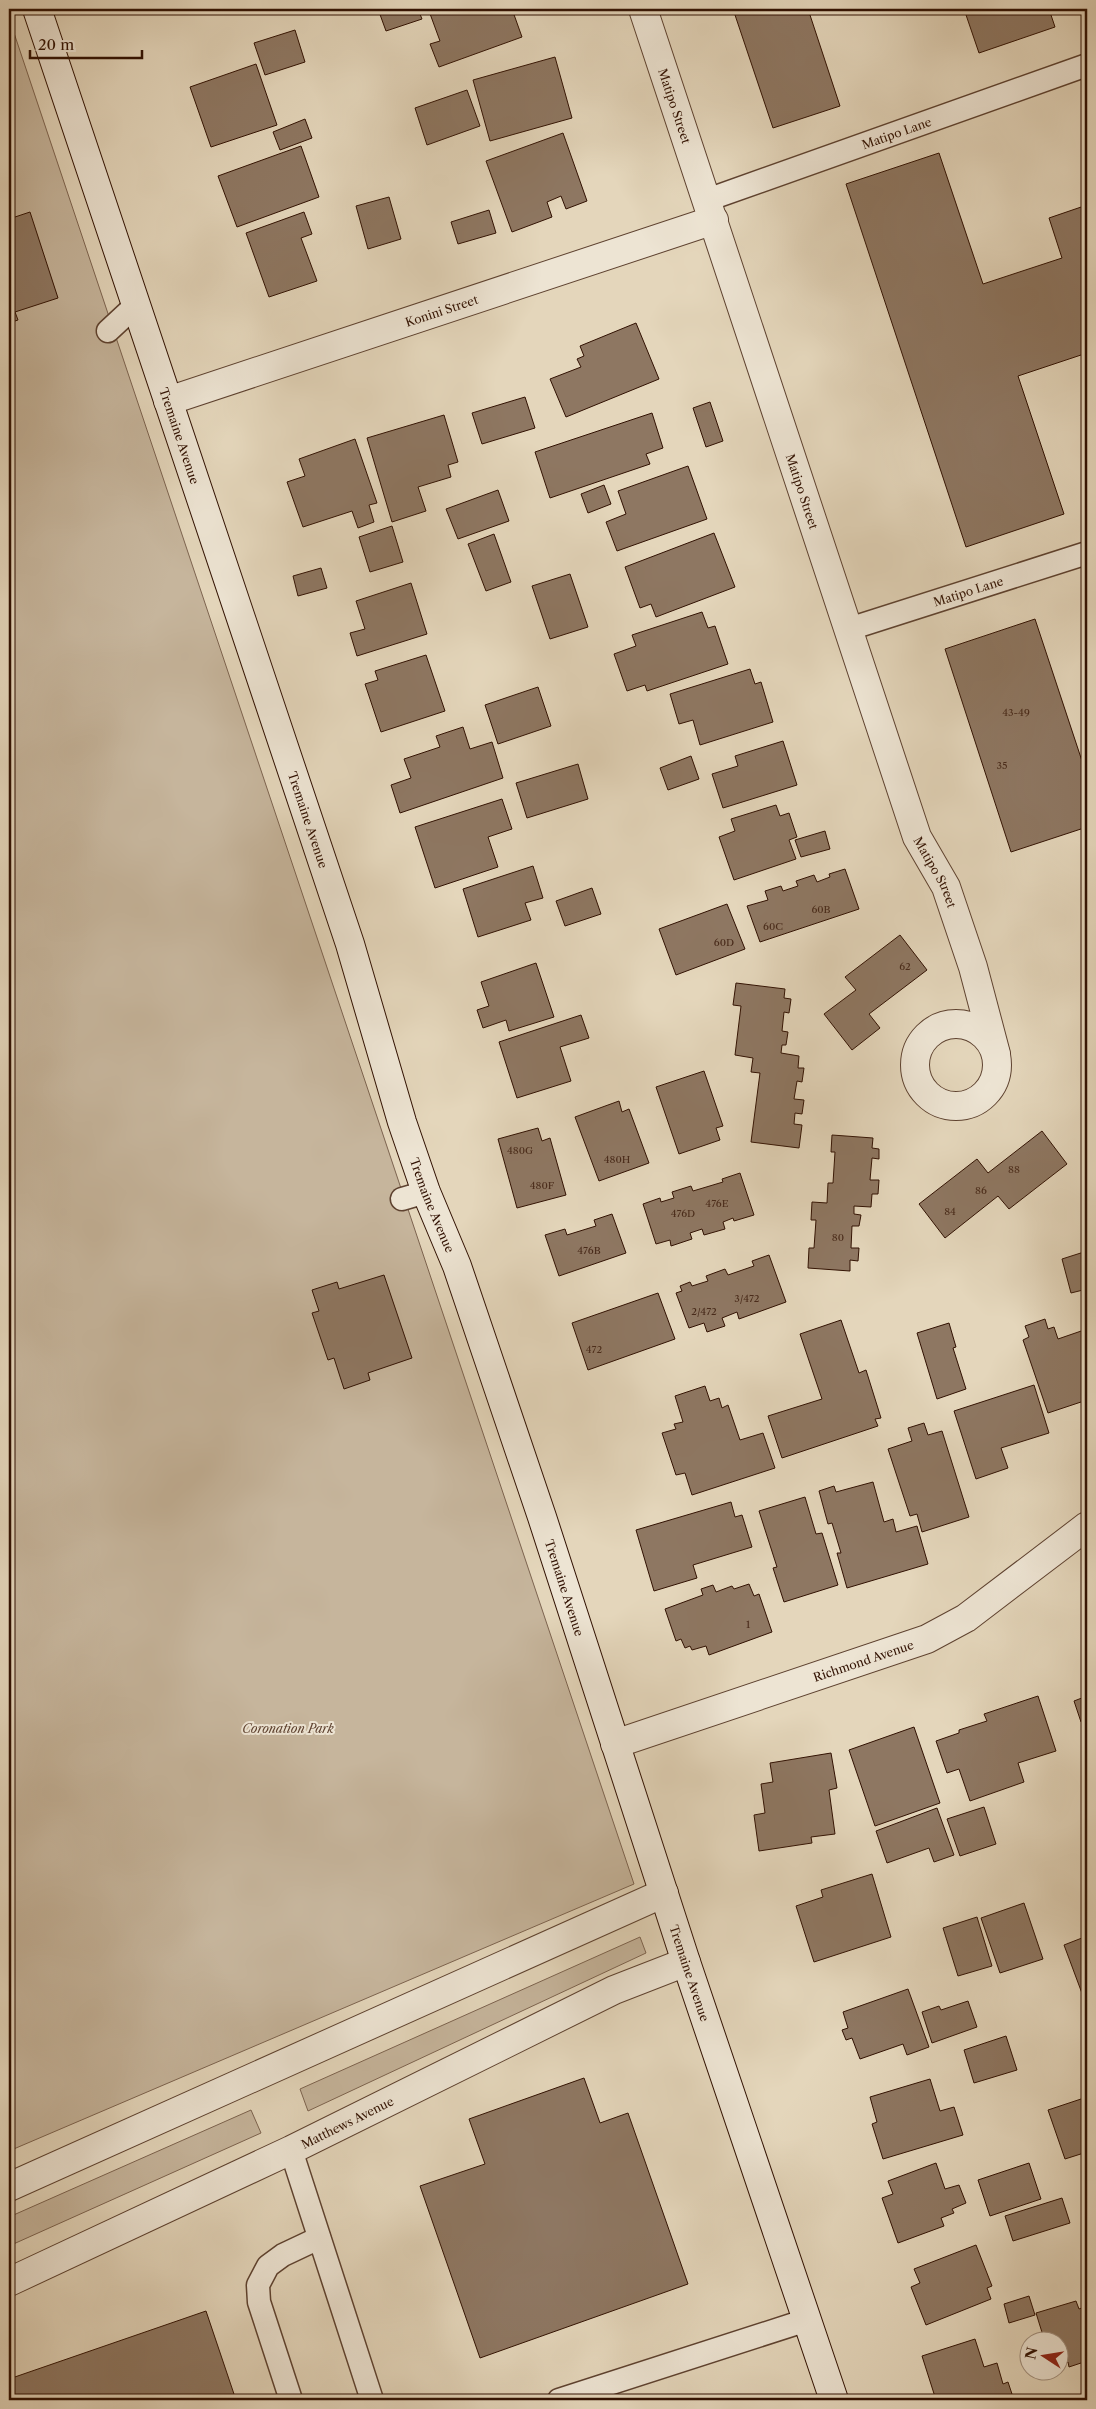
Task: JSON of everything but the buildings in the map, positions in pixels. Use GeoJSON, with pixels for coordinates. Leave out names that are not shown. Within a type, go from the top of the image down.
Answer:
{"type":"FeatureCollection","features":[{"type":"Feature","properties":{"kind":"street","name":"Tremaine Avenue"},"geometry":{"type":"LineString","coordinates":[[37,9],[350,944],[402,1122],[414,1196],[457,1266],[542,1518],[686,1962],[834,2400]]}},
{"type":"Feature","properties":{"kind":"street","name":"Matipo Street"},"geometry":{"type":"LineString","coordinates":[[643,9],[917,837],[946,887],[974,967],[996,1054],[997,1068],[994,1081],[976,1101],[963,1105],[950,1105],[937,1101],[926,1092],[918,1081],[915,1068],[916,1054],[922,1042],[931,1032],[943,1026],[956,1023],[966,1009],[972,993],[974,967]]}},
{"type":"Feature","properties":{"kind":"street","name":"Konini Street"},"geometry":{"type":"LineString","coordinates":[[168,402],[710,210]]}},
{"type":"Feature","properties":{"kind":"street"},"geometry":{"type":"LineString","coordinates":[[956,1023],[969,1026],[981,1032],[990,1042],[996,1054]]}},
{"type":"Feature","properties":{"kind":"street","name":"Richmond Avenue"},"geometry":{"type":"LineString","coordinates":[[615,1744],[927,1639],[966,1618],[1087,1526]]}},
{"type":"Feature","properties":{"kind":"street"},"geometry":{"type":"LineString","coordinates":[[9,2187],[664,1893]]}},
{"type":"Feature","properties":{"kind":"street","name":"Matthews Avenue"},"geometry":{"type":"LineString","coordinates":[[9,2282],[291,2150],[614,1990],[686,1962]]}},
{"type":"Feature","properties":{"kind":"lane","name":"Matipo Lane"},"geometry":{"type":"LineString","coordinates":[[710,210],[1087,65]]}},
{"type":"Feature","properties":{"kind":"lane"},"geometry":{"type":"LineString","coordinates":[[108,331],[136,304]]}},
{"type":"Feature","properties":{"kind":"lane","name":"Matipo Lane"},"geometry":{"type":"LineString","coordinates":[[849,629],[1087,553]]}},
{"type":"Feature","properties":{"kind":"lane"},"geometry":{"type":"LineString","coordinates":[[291,2150],[372,2400]]}},
{"type":"Feature","properties":{"kind":"lane"},"geometry":{"type":"LineString","coordinates":[[291,2400],[259,2302],[258,2284],[268,2266],[283,2255],[319,2238]]}},
{"type":"Feature","properties":{"kind":"lane"},"geometry":{"type":"LineString","coordinates":[[558,2400],[807,2320]]}},
{"type":"Feature","properties":{"kind":"green space","name":"Coronation Park"},"geometry":{"type":"Polygon","coordinates":[[[9,18],[634,1884],[9,2151],[9,18]]]}},
{"type":"Feature","properties":{"kind":"green space"},"geometry":{"type":"Polygon","coordinates":[[[640,1937],[646,1953],[308,2111],[300,2089],[640,1937]]]}},
{"type":"Feature","properties":{"kind":"green space"},"geometry":{"type":"Polygon","coordinates":[[[251,2110],[261,2133],[9,2246],[9,2217],[251,2110]]]}}]}
